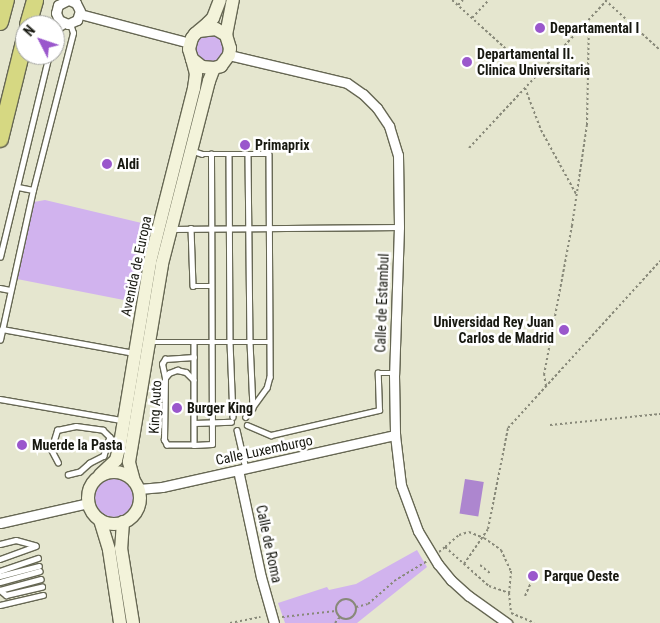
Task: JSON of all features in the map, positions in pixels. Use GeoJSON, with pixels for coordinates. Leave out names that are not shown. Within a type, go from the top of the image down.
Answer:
{"type":"FeatureCollection","features":[{"type":"Feature","properties":{"kind":"highway"},"geometry":{"type":"LineString","coordinates":[[0,22],[6,0]]}},
{"type":"Feature","properties":{"kind":"highway"},"geometry":{"type":"LineString","coordinates":[[31,15],[35,0]]}},
{"type":"Feature","properties":{"kind":"highway"},"geometry":{"type":"LineString","coordinates":[[0,139],[18,65]]}},
{"type":"Feature","properties":{"kind":"street"},"geometry":{"type":"LineString","coordinates":[[80,7],[77,20],[68,24],[59,20],[56,12],[58,5],[69,0],[80,7],[190,43]]}},
{"type":"Feature","properties":{"kind":"street"},"geometry":{"type":"LineString","coordinates":[[220,0],[212,18],[190,43],[192,59],[202,67],[214,68],[221,66],[229,55],[230,48],[226,35],[233,0]]}},
{"type":"Feature","properties":{"kind":"street"},"geometry":{"type":"LineString","coordinates":[[199,31],[216,29],[226,35]]}},
{"type":"Feature","properties":{"kind":"street","name":"Calle de Estambul"},"geometry":{"type":"LineString","coordinates":[[229,55],[346,83],[363,94],[377,108],[389,126],[398,155],[399,227],[394,436],[401,485],[418,531],[451,580],[463,591],[508,623]]}},
{"type":"Feature","properties":{"kind":"street","name":"Avenida de Europa"},"geometry":{"type":"LineString","coordinates":[[100,475],[116,460],[150,262],[194,88],[196,74],[192,59]]}},
{"type":"Feature","properties":{"kind":"street","name":"Avenida de Europa"},"geometry":{"type":"LineString","coordinates":[[137,485],[130,462],[162,264],[208,81],[214,68]]}},
{"type":"Feature","properties":{"kind":"street","name":"Calle Luxemburgo"},"geometry":{"type":"LineString","coordinates":[[137,485],[162,487],[394,436]]}},
{"type":"Feature","properties":{"kind":"street","name":"Calle de Roma"},"geometry":{"type":"LineString","coordinates":[[242,470],[260,577],[277,620]]}},
{"type":"Feature","properties":{"kind":"street"},"geometry":{"type":"LineString","coordinates":[[115,471],[129,476],[137,485],[140,497],[136,512],[123,522],[112,524],[100,520],[91,512],[88,503],[90,487],[100,475],[115,471]]}},
{"type":"Feature","properties":{"kind":"street"},"geometry":{"type":"LineString","coordinates":[[0,523],[88,503]]}},
{"type":"Feature","properties":{"kind":"street"},"geometry":{"type":"LineString","coordinates":[[100,520],[109,550],[120,623]]}},
{"type":"Feature","properties":{"kind":"street"},"geometry":{"type":"LineString","coordinates":[[123,522],[121,548],[133,623]]}},
{"type":"Feature","properties":{"kind":"lane"},"geometry":{"type":"LineString","coordinates":[[0,340],[33,190],[73,33],[68,24],[65,26]]}},
{"type":"Feature","properties":{"kind":"lane"},"geometry":{"type":"LineString","coordinates":[[0,257],[47,65]]}},
{"type":"Feature","properties":{"kind":"lane"},"geometry":{"type":"LineString","coordinates":[[190,150],[211,154],[268,154],[270,377],[267,388],[246,417]]}},
{"type":"Feature","properties":{"kind":"lane"},"geometry":{"type":"LineString","coordinates":[[194,342],[194,444],[212,444],[211,154]]}},
{"type":"Feature","properties":{"kind":"lane"},"geometry":{"type":"LineString","coordinates":[[229,154],[230,342],[233,417]]}},
{"type":"Feature","properties":{"kind":"lane"},"geometry":{"type":"LineString","coordinates":[[248,154],[250,342],[253,408]]}},
{"type":"Feature","properties":{"kind":"lane"},"geometry":{"type":"LineString","coordinates":[[18,187],[33,190]]}},
{"type":"Feature","properties":{"kind":"lane"},"geometry":{"type":"LineString","coordinates":[[171,229],[399,227]]}},
{"type":"Feature","properties":{"kind":"lane"},"geometry":{"type":"LineString","coordinates":[[191,228],[193,286],[211,286]]}},
{"type":"Feature","properties":{"kind":"lane"},"geometry":{"type":"LineString","coordinates":[[0,288],[10,290]]}},
{"type":"Feature","properties":{"kind":"lane"},"geometry":{"type":"LineString","coordinates":[[2,329],[135,353]]}},
{"type":"Feature","properties":{"kind":"lane"},"geometry":{"type":"LineString","coordinates":[[150,342],[270,342]]}},
{"type":"Feature","properties":{"kind":"lane"},"geometry":{"type":"LineString","coordinates":[[165,378],[162,364],[165,358],[194,357]]}},
{"type":"Feature","properties":{"kind":"lane","name":"King Auto"},"geometry":{"type":"LineString","coordinates":[[194,380],[186,372],[177,370],[169,373],[165,378],[164,440],[168,445],[194,444]]}},
{"type":"Feature","properties":{"kind":"lane"},"geometry":{"type":"LineString","coordinates":[[247,425],[271,435],[379,410],[378,373],[394,374]]}},
{"type":"Feature","properties":{"kind":"lane"},"geometry":{"type":"LineString","coordinates":[[0,399],[123,421]]}},
{"type":"Feature","properties":{"kind":"lane"},"geometry":{"type":"LineString","coordinates":[[194,423],[231,422]]}},
{"type":"Feature","properties":{"kind":"lane"},"geometry":{"type":"LineString","coordinates":[[58,463],[51,450],[57,430],[76,426],[103,430],[110,437],[104,456],[90,462],[80,472],[68,476]]}},
{"type":"Feature","properties":{"kind":"lane"},"geometry":{"type":"LineString","coordinates":[[237,430],[242,470]]}},
{"type":"Feature","properties":{"kind":"lane"},"geometry":{"type":"LineString","coordinates":[[0,544],[16,540],[36,546],[0,559]]}},
{"type":"Feature","properties":{"kind":"lane"},"geometry":{"type":"LineString","coordinates":[[0,571],[38,558]]}},
{"type":"Feature","properties":{"kind":"lane"},"geometry":{"type":"LineString","coordinates":[[0,576],[40,569],[0,582]]}},
{"type":"Feature","properties":{"kind":"lane"},"geometry":{"type":"LineString","coordinates":[[0,590],[41,579]]}},
{"type":"Feature","properties":{"kind":"lane"},"geometry":{"type":"LineString","coordinates":[[0,590],[6,595],[42,587]]}},
{"type":"Feature","properties":{"kind":"lane"},"geometry":{"type":"LineString","coordinates":[[0,605],[44,595]]}},
{"type":"Feature","properties":{"kind":"path"},"geometry":{"type":"LineString","coordinates":[[452,0],[505,48]]}},
{"type":"Feature","properties":{"kind":"path"},"geometry":{"type":"LineString","coordinates":[[458,6],[463,0]]}},
{"type":"Feature","properties":{"kind":"path"},"geometry":{"type":"LineString","coordinates":[[472,18],[488,0]]}},
{"type":"Feature","properties":{"kind":"path"},"geometry":{"type":"LineString","coordinates":[[469,148],[605,1],[660,50]]}},
{"type":"Feature","properties":{"kind":"path"},"geometry":{"type":"LineString","coordinates":[[546,386],[544,375],[577,195],[587,125],[588,20]]}},
{"type":"Feature","properties":{"kind":"path"},"geometry":{"type":"LineString","coordinates":[[525,88],[542,130],[577,195]]}},
{"type":"Feature","properties":{"kind":"path"},"geometry":{"type":"LineString","coordinates":[[464,564],[484,538],[488,529],[508,428],[660,261]]}},
{"type":"Feature","properties":{"kind":"path"},"geometry":{"type":"LineString","coordinates":[[550,425],[660,414]]}},
{"type":"Feature","properties":{"kind":"path"},"geometry":{"type":"LineString","coordinates":[[356,608],[368,604],[394,581],[434,557],[459,535],[469,532],[484,538],[501,550],[511,571],[509,593],[511,613],[534,623]]}},
{"type":"Feature","properties":{"kind":"path"},"geometry":{"type":"LineString","coordinates":[[445,547],[489,586],[509,593]]}},
{"type":"Feature","properties":{"kind":"path"},"geometry":{"type":"LineString","coordinates":[[480,566],[490,573]]}},
{"type":"Feature","properties":{"kind":"path"},"geometry":{"type":"LineString","coordinates":[[525,596],[532,580]]}},
{"type":"Feature","properties":{"kind":"path"},"geometry":{"type":"LineString","coordinates":[[346,599],[353,602],[356,608],[355,614],[350,618],[340,617],[336,611],[338,604],[346,599]]}},
{"type":"Feature","properties":{"kind":"path"},"geometry":{"type":"LineString","coordinates":[[277,620],[336,611]]}},
{"type":"Feature","properties":{"kind":"path"},"geometry":{"type":"LineString","coordinates":[[230,623],[260,617]]}},
{"type":"Feature","properties":{"kind":"path"},"geometry":{"type":"LineString","coordinates":[[335,623],[340,617]]}},
{"type":"Feature","properties":{"kind":"path"},"geometry":{"type":"LineString","coordinates":[[254,623],[255,619]]}},
{"type":"Feature","properties":{"kind":"shaded area"},"geometry":{"type":"Polygon","coordinates":[[[210,33],[216,34],[224,42],[224,54],[216,62],[210,63],[204,62],[196,54],[195,48],[196,42],[204,34],[210,33]]]}},
{"type":"Feature","properties":{"kind":"shaded area"},"geometry":{"type":"Polygon","coordinates":[[[45,200],[150,225],[134,302],[17,279],[34,202],[45,200]]]}},
{"type":"Feature","properties":{"kind":"shaded area"},"geometry":{"type":"Polygon","coordinates":[[[114,479],[128,484],[133,498],[128,512],[114,517],[100,512],[95,498],[100,484],[114,479]]]}},
{"type":"Feature","properties":{"kind":"shaded area"},"geometry":{"type":"Polygon","coordinates":[[[465,479],[484,482],[478,517],[460,514],[465,479]]]}},
{"type":"Feature","properties":{"kind":"shaded area"},"geometry":{"type":"Polygon","coordinates":[[[417,550],[427,567],[357,623],[285,623],[278,603],[327,587],[329,590],[356,584],[417,550]]]}},
{"type":"Feature","properties":{"kind":"place","name":"Departamental I"},"geometry":{"type":"Point","coordinates":[540,28]}},
{"type":"Feature","properties":{"kind":"place","name":"Departamental II. Clinica Universitaria"},"geometry":{"type":"Point","coordinates":[467,62]}},
{"type":"Feature","properties":{"kind":"place","name":"Primaprix"},"geometry":{"type":"Point","coordinates":[245,145]}},
{"type":"Feature","properties":{"kind":"place","name":"Aldi"},"geometry":{"type":"Point","coordinates":[107,164]}},
{"type":"Feature","properties":{"kind":"place","name":"Universidad Rey Juan Carlos de Madrid"},"geometry":{"type":"Point","coordinates":[564,330]}},
{"type":"Feature","properties":{"kind":"place","name":"Burger King"},"geometry":{"type":"Point","coordinates":[177,408]}},
{"type":"Feature","properties":{"kind":"place","name":"Muerde la Pasta"},"geometry":{"type":"Point","coordinates":[22,445]}},
{"type":"Feature","properties":{"kind":"place","name":"Parque Oeste"},"geometry":{"type":"Point","coordinates":[533,576]}}]}
